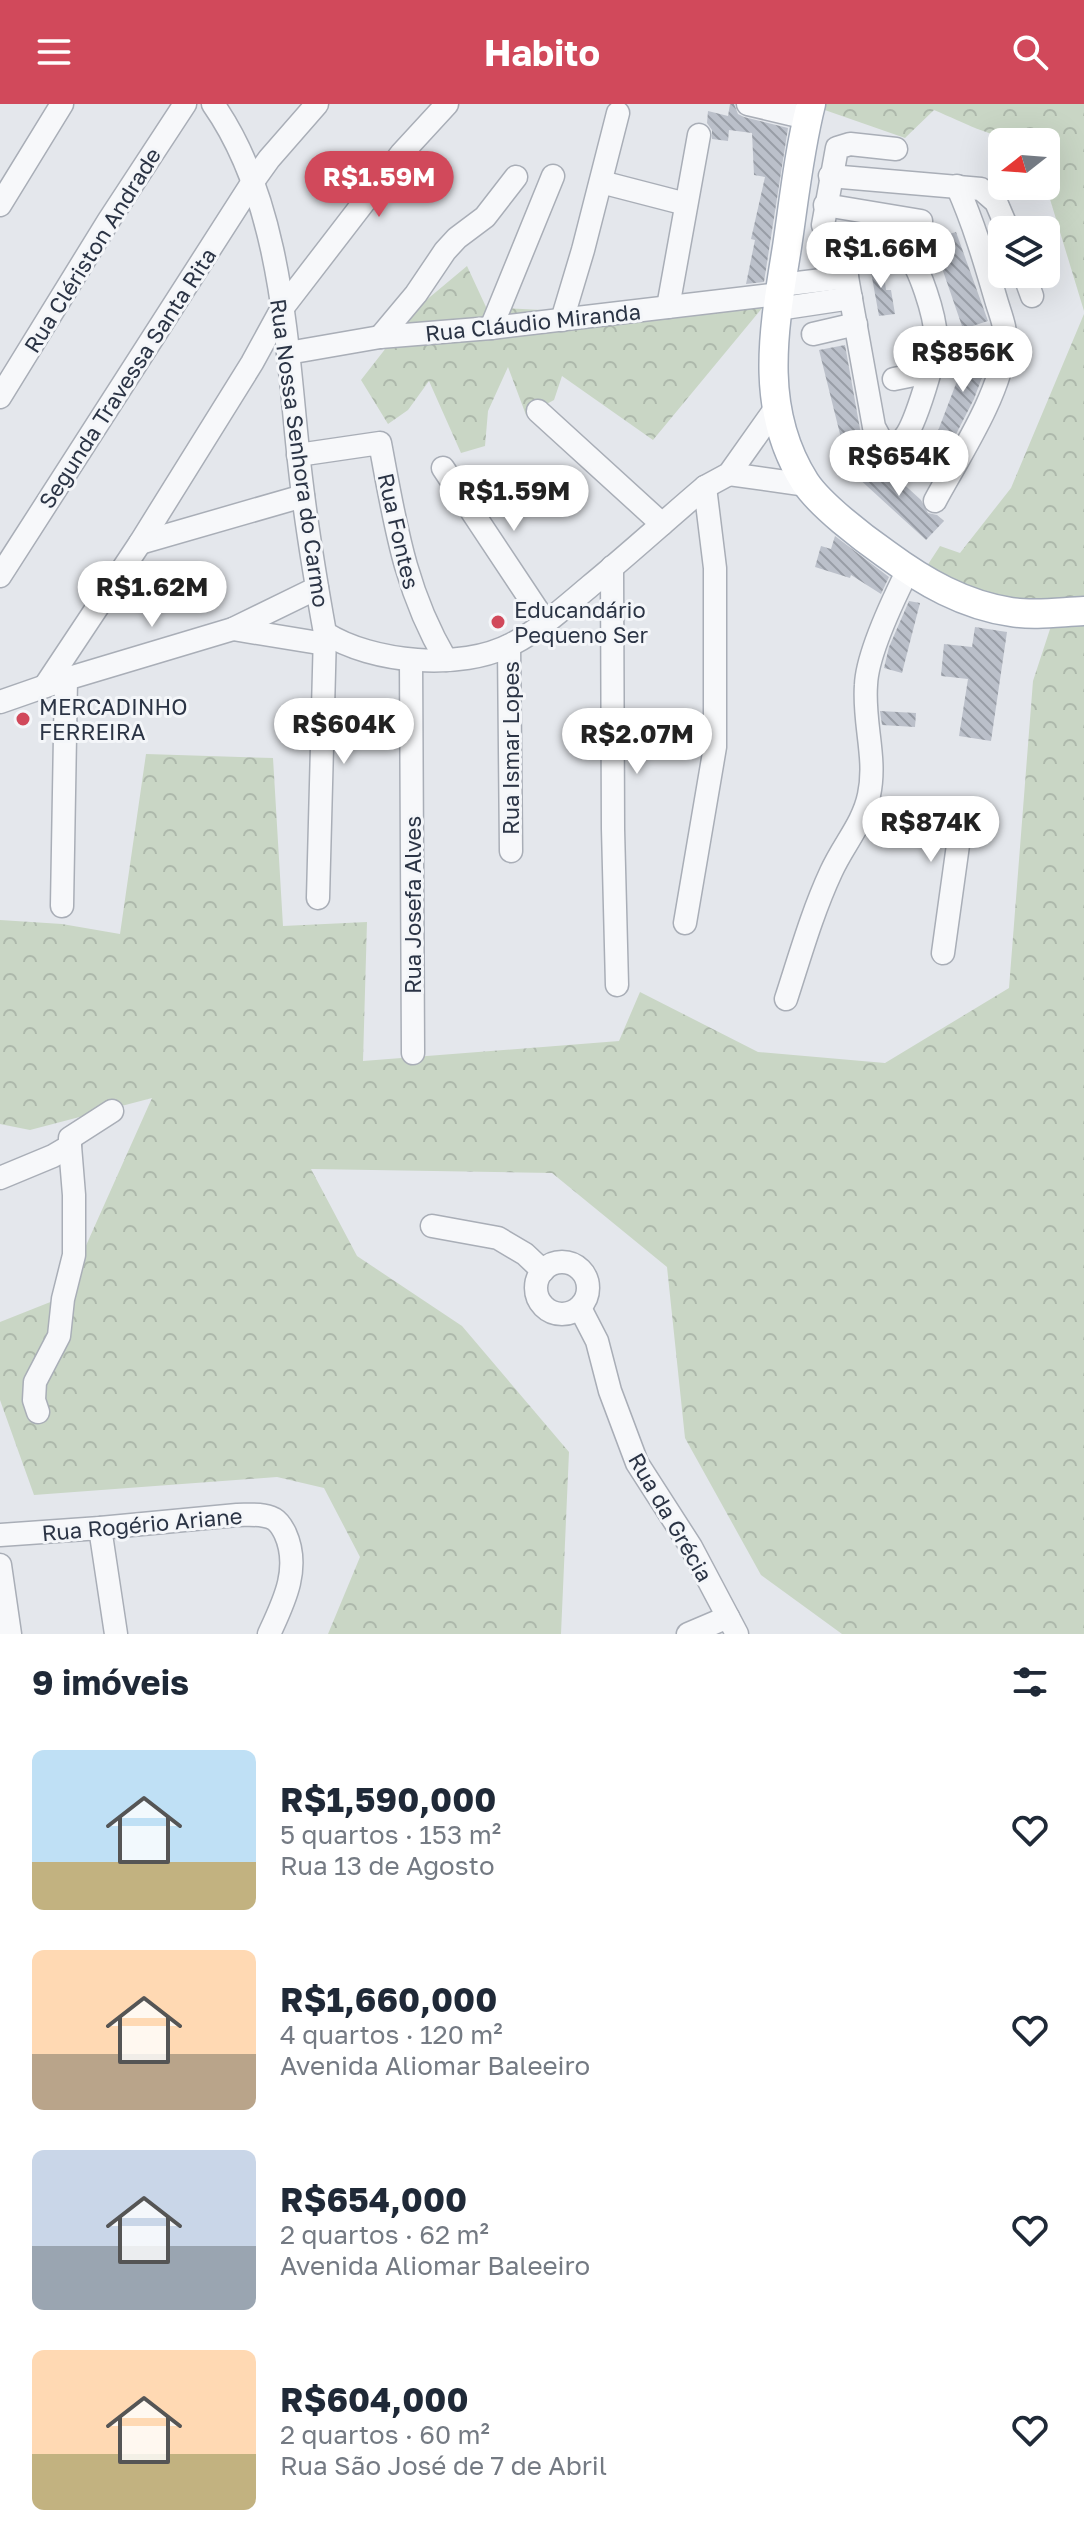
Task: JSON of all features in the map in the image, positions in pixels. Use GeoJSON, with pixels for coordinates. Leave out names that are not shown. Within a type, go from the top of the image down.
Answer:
{"type":"FeatureCollection","features":[{"type":"Feature","properties":{"kind":"main road"},"geometry":{"type":"LineString","coordinates":[[809,111],[779,296],[772,372],[775,409],[788,449],[807,485],[858,534],[943,591],[982,606],[1013,613],[1084,611]]}},
{"type":"Feature","properties":{"kind":"street"},"geometry":{"type":"LineString","coordinates":[[0,205],[62,104]]}},
{"type":"Feature","properties":{"kind":"street","name":"Rua Clériston Andrade"},"geometry":{"type":"LineString","coordinates":[[0,397],[185,104]]}},
{"type":"Feature","properties":{"kind":"street","name":"Rua Nossa Senhora do Carmo"},"geometry":{"type":"LineString","coordinates":[[213,104],[254,180],[268,236],[288,353],[303,496],[325,638],[362,651],[411,660],[446,660],[509,646],[546,623],[705,487],[729,474],[775,409]]}},
{"type":"Feature","properties":{"kind":"street","name":"Segunda Travessa Santa Rita"},"geometry":{"type":"LineString","coordinates":[[0,576],[254,180],[317,104]]}},
{"type":"Feature","properties":{"kind":"street"},"geometry":{"type":"LineString","coordinates":[[62,906],[56,683],[252,363],[281,310],[401,154],[447,104]]}},
{"type":"Feature","properties":{"kind":"street"},"geometry":{"type":"LineString","coordinates":[[748,104],[809,111]]}},
{"type":"Feature","properties":{"kind":"street"},"geometry":{"type":"LineString","coordinates":[[562,320],[618,113]]}},
{"type":"Feature","properties":{"kind":"street"},"geometry":{"type":"LineString","coordinates":[[668,307],[699,135]]}},
{"type":"Feature","properties":{"kind":"street"},"geometry":{"type":"LineString","coordinates":[[844,242],[849,288],[874,427],[881,440],[893,444],[902,440],[909,430],[937,345],[935,325],[911,257],[905,250],[893,246],[844,242],[826,233],[823,225],[837,148],[843,145],[896,149]]}},
{"type":"Feature","properties":{"kind":"street"},"geometry":{"type":"LineString","coordinates":[[491,328],[553,176]]}},
{"type":"Feature","properties":{"kind":"street"},"geometry":{"type":"LineString","coordinates":[[830,176],[981,189],[996,202],[1002,216]]}},
{"type":"Feature","properties":{"kind":"street"},"geometry":{"type":"LineString","coordinates":[[380,337],[416,294],[445,251],[485,217],[516,177]]}},
{"type":"Feature","properties":{"kind":"street"},"geometry":{"type":"LineString","coordinates":[[601,182],[686,204]]}},
{"type":"Feature","properties":{"kind":"street"},"geometry":{"type":"LineString","coordinates":[[935,501],[979,419],[999,373],[1005,347],[1003,324],[986,260],[957,186]]}},
{"type":"Feature","properties":{"kind":"street"},"geometry":{"type":"LineString","coordinates":[[825,205],[921,221]]}},
{"type":"Feature","properties":{"kind":"street","name":"Rua Cláudio Miranda"},"geometry":{"type":"LineString","coordinates":[[288,353],[380,337],[491,328],[849,288]]}},
{"type":"Feature","properties":{"kind":"street"},"geometry":{"type":"LineString","coordinates":[[1029,288],[1032,296]]}},
{"type":"Feature","properties":{"kind":"street"},"geometry":{"type":"LineString","coordinates":[[813,334],[856,324]]}},
{"type":"Feature","properties":{"kind":"street"},"geometry":{"type":"LineString","coordinates":[[894,379],[929,372]]}},
{"type":"Feature","properties":{"kind":"street"},"geometry":{"type":"LineString","coordinates":[[538,411],[662,524]]}},
{"type":"Feature","properties":{"kind":"street","name":"Rua Fontes"},"geometry":{"type":"LineString","coordinates":[[298,455],[380,443],[396,527],[416,603],[446,660]]}},
{"type":"Feature","properties":{"kind":"street"},"geometry":{"type":"LineString","coordinates":[[443,468],[546,623]]}},
{"type":"Feature","properties":{"kind":"street"},"geometry":{"type":"LineString","coordinates":[[729,474],[807,485]]}},
{"type":"Feature","properties":{"kind":"street"},"geometry":{"type":"LineString","coordinates":[[685,923],[715,747],[715,568],[705,487]]}},
{"type":"Feature","properties":{"kind":"street"},"geometry":{"type":"LineString","coordinates":[[140,543],[303,496]]}},
{"type":"Feature","properties":{"kind":"street"},"geometry":{"type":"LineString","coordinates":[[612,567],[617,985]]}},
{"type":"Feature","properties":{"kind":"street"},"geometry":{"type":"LineString","coordinates":[[786,999],[825,886],[840,853],[862,818],[873,769],[866,682],[870,662],[908,570]]}},
{"type":"Feature","properties":{"kind":"street"},"geometry":{"type":"LineString","coordinates":[[0,702],[233,629],[317,588]]}},
{"type":"Feature","properties":{"kind":"street"},"geometry":{"type":"LineString","coordinates":[[233,629],[325,638],[318,898]]}},
{"type":"Feature","properties":{"kind":"street","name":"Rua Ismar Lopes"},"geometry":{"type":"LineString","coordinates":[[509,646],[511,851]]}},
{"type":"Feature","properties":{"kind":"street","name":"Rua Josefa Alves"},"geometry":{"type":"LineString","coordinates":[[411,660],[413,1053]]}},
{"type":"Feature","properties":{"kind":"street"},"geometry":{"type":"LineString","coordinates":[[862,818],[948,833],[955,837],[958,845],[943,953]]}},
{"type":"Feature","properties":{"kind":"street"},"geometry":{"type":"LineString","coordinates":[[38,1412],[34,1400],[35,1382],[59,1336],[63,1299],[74,1255],[70,1138],[112,1111]]}},
{"type":"Feature","properties":{"kind":"street"},"geometry":{"type":"LineString","coordinates":[[0,1178],[35,1165],[70,1146]]}},
{"type":"Feature","properties":{"kind":"street"},"geometry":{"type":"LineString","coordinates":[[432,1226],[498,1238],[525,1254],[543,1271]]}},
{"type":"Feature","properties":{"kind":"street"},"geometry":{"type":"LineString","coordinates":[[566,1262],[580,1270],[588,1284],[588,1292],[580,1308],[563,1314],[546,1309],[537,1294],[543,1271],[566,1262]]}},
{"type":"Feature","properties":{"kind":"street","name":"Rua da Grécia"},"geometry":{"type":"LineString","coordinates":[[580,1308],[597,1341],[610,1391],[637,1463],[691,1547],[732,1626]]}},
{"type":"Feature","properties":{"kind":"street","name":"Rua Rogério Ariane"},"geometry":{"type":"LineString","coordinates":[[0,1535],[237,1515],[272,1518],[281,1526],[290,1549],[292,1567],[286,1595],[269,1634]]}},
{"type":"Feature","properties":{"kind":"street"},"geometry":{"type":"LineString","coordinates":[[100,1528],[116,1634]]}},
{"type":"Feature","properties":{"kind":"street"},"geometry":{"type":"LineString","coordinates":[[0,1565],[10,1634]]}},
{"type":"Feature","properties":{"kind":"street"},"geometry":{"type":"LineString","coordinates":[[688,1634],[732,1626]]}},
{"type":"Feature","properties":{"kind":"green space"},"geometry":{"type":"Polygon","coordinates":[[[822,104],[1084,104],[1084,311],[1060,232],[1060,216],[1055,216],[1050,200],[1060,200],[1060,128],[988,128],[988,132],[934,110],[905,138],[819,108],[822,104]]]}},
{"type":"Feature","properties":{"kind":"green space"},"geometry":{"type":"Polygon","coordinates":[[[467,266],[486,307],[658,316],[763,307],[653,440],[562,376],[554,400],[526,415],[508,367],[488,411],[485,446],[461,453],[429,381],[408,410],[388,424],[361,380],[418,307],[467,266]]]}},
{"type":"Feature","properties":{"kind":"green space"},"geometry":{"type":"Polygon","coordinates":[[[1084,314],[1084,1634],[842,1634],[761,1575],[685,1438],[667,1267],[552,1173],[311,1169],[357,1256],[462,1326],[569,1452],[561,1634],[328,1634],[360,1557],[324,1488],[277,1477],[34,1495],[0,1400],[0,1322],[63,1297],[152,1098],[30,1130],[0,1124],[0,920],[62,924],[120,934],[146,754],[273,758],[283,926],[367,922],[363,1061],[619,1041],[640,992],[758,1052],[885,1063],[1009,988],[1033,681],[1052,623],[925,569],[940,546],[960,553],[1011,488],[1084,314]]]}},
{"type":"Feature","properties":{"kind":"building"},"geometry":{"type":"Polygon","coordinates":[[[730,104],[734,104],[738,114],[744,117],[788,128],[764,282],[746,284],[755,240],[751,239],[765,177],[754,175],[752,133],[729,130],[728,141],[712,139],[712,130],[707,123],[708,111],[728,116],[730,104]]]}},
{"type":"Feature","properties":{"kind":"building"},"geometry":{"type":"Polygon","coordinates":[[[956,232],[988,321],[963,329],[932,239],[956,232]]]}},
{"type":"Feature","properties":{"kind":"building"},"geometry":{"type":"Polygon","coordinates":[[[882,260],[886,290],[891,290],[895,314],[879,316],[869,261],[882,260]]]}},
{"type":"Feature","properties":{"kind":"building"},"geometry":{"type":"Polygon","coordinates":[[[845,345],[864,438],[842,442],[819,350],[845,345]]]}},
{"type":"Feature","properties":{"kind":"building"},"geometry":{"type":"Polygon","coordinates":[[[970,347],[989,355],[988,361],[974,399],[952,442],[936,436],[970,347]]]}},
{"type":"Feature","properties":{"kind":"building"},"geometry":{"type":"Polygon","coordinates":[[[874,457],[921,500],[928,513],[944,521],[926,540],[856,476],[874,457]]]}},
{"type":"Feature","properties":{"kind":"building"},"geometry":{"type":"Polygon","coordinates":[[[835,536],[889,577],[881,594],[851,575],[850,578],[815,567],[821,546],[831,549],[835,536]]]}},
{"type":"Feature","properties":{"kind":"building"},"geometry":{"type":"Polygon","coordinates":[[[909,601],[920,603],[902,673],[884,668],[889,647],[909,601]]]}},
{"type":"Feature","properties":{"kind":"building"},"geometry":{"type":"Polygon","coordinates":[[[975,627],[1007,632],[991,741],[959,736],[968,679],[941,676],[944,644],[972,647],[975,627]]]}},
{"type":"Feature","properties":{"kind":"building"},"geometry":{"type":"Polygon","coordinates":[[[880,711],[916,713],[915,727],[882,725],[880,711]]]}},
{"type":"Feature","properties":{"kind":"place","name":"Educandário Pequeno Ser"},"geometry":{"type":"Point","coordinates":[498,622]}},
{"type":"Feature","properties":{"kind":"place","name":"MERCADINHO FERREIRA"},"geometry":{"type":"Point","coordinates":[23,719]}}]}
